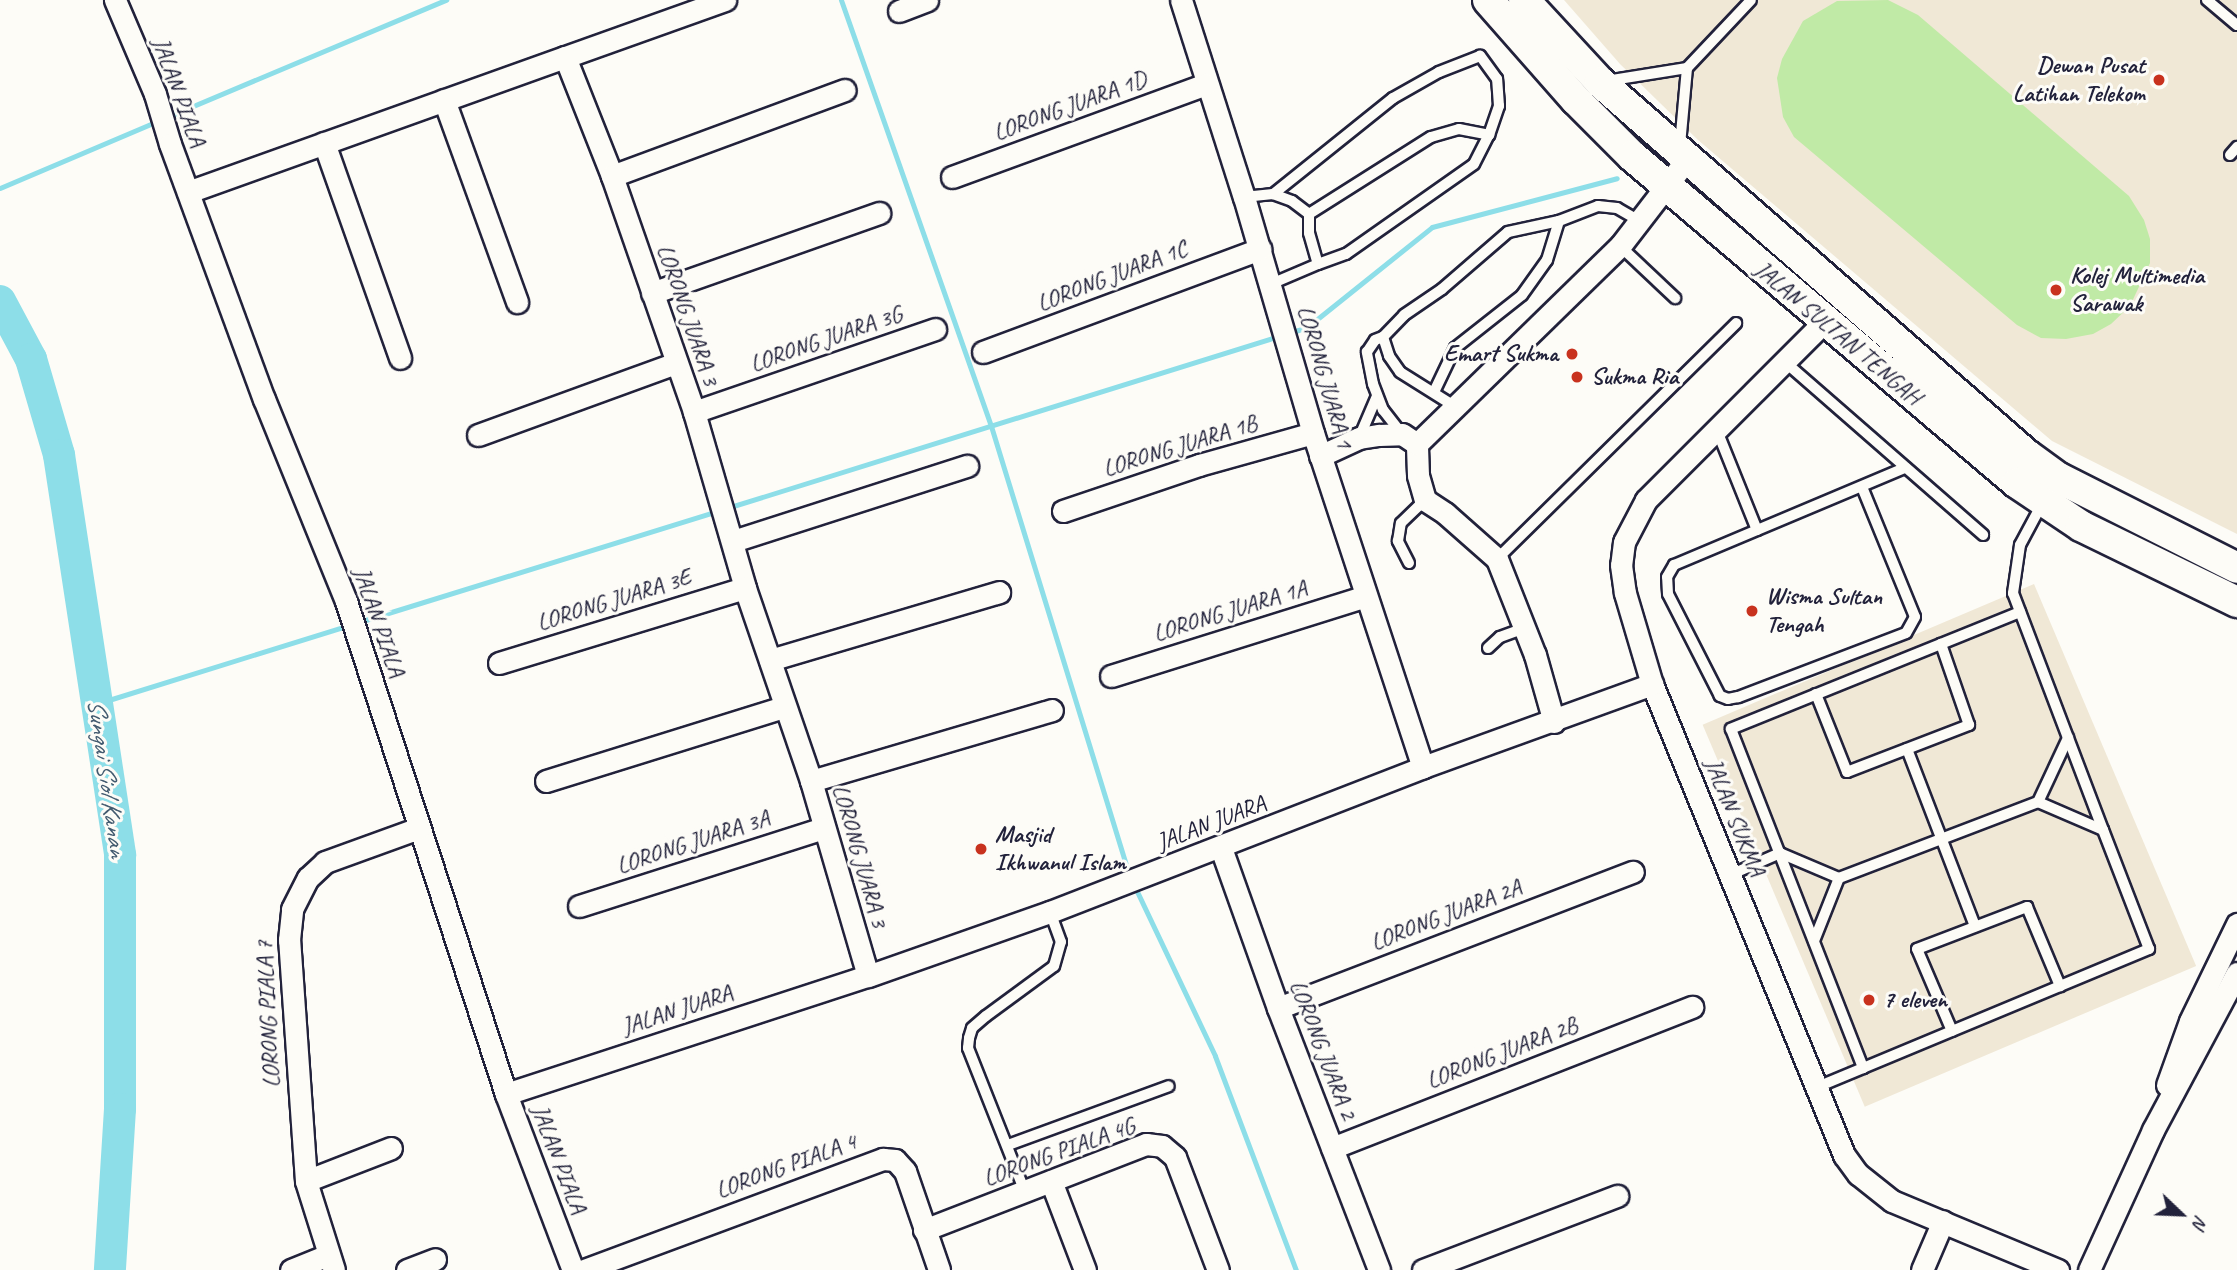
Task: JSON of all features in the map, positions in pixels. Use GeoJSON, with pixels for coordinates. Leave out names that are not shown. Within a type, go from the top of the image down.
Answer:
{"type":"FeatureCollection","features":[{"type":"Feature","properties":{"kind":"main road","name":"JALAN SULTAN TENGAH"},"geometry":{"type":"LineString","coordinates":[[1488,0],[1576,100],[1632,156],[1824,321],[2043,502],[2081,526],[2237,602]]}},
{"type":"Feature","properties":{"kind":"main road","name":"JALAN SULTAN TENGAH"},"geometry":{"type":"LineString","coordinates":[[1524,0],[1600,82],[2027,455],[2069,483],[2237,568]]}},
{"type":"Feature","properties":{"kind":"street","name":"JALAN PIALA"},"geometry":{"type":"LineString","coordinates":[[115,0],[155,94],[170,144],[264,399],[346,601],[506,1094],[573,1270]]}},
{"type":"Feature","properties":{"kind":"street"},"geometry":{"type":"LineString","coordinates":[[188,192],[725,0]]}},
{"type":"Feature","properties":{"kind":"street"},"geometry":{"type":"LineString","coordinates":[[899,11],[928,0]]}},
{"type":"Feature","properties":{"kind":"street","name":"LORONG JUARA 1"},"geometry":{"type":"LineString","coordinates":[[1181,0],[1271,284],[1320,456],[1423,768]]}},
{"type":"Feature","properties":{"kind":"street","name":"LORONG JUARA 3"},"geometry":{"type":"LineString","coordinates":[[565,57],[612,176],[694,412],[745,588],[783,707],[811,782],[868,976]]}},
{"type":"Feature","properties":{"kind":"street","name":"LORONG JUARA 1D"},"geometry":{"type":"LineString","coordinates":[[952,177],[1206,84]]}},
{"type":"Feature","properties":{"kind":"street"},"geometry":{"type":"LineString","coordinates":[[612,176],[845,90]]}},
{"type":"Feature","properties":{"kind":"street"},"geometry":{"type":"LineString","coordinates":[[444,100],[517,302]]}},
{"type":"Feature","properties":{"kind":"street"},"geometry":{"type":"LineString","coordinates":[[324,143],[400,358]]}},
{"type":"Feature","properties":{"kind":"street"},"geometry":{"type":"LineString","coordinates":[[1320,456],[1359,438],[1410,439],[1454,406],[1620,246],[1667,185],[1683,155]]}},
{"type":"Feature","properties":{"kind":"street"},"geometry":{"type":"LineString","coordinates":[[652,293],[879,213]]}},
{"type":"Feature","properties":{"kind":"street","name":"LORONG JUARA 1C"},"geometry":{"type":"LineString","coordinates":[[983,352],[1260,249]]}},
{"type":"Feature","properties":{"kind":"street","name":"JALAN SUKMA"},"geometry":{"type":"LineString","coordinates":[[1824,321],[1646,500],[1625,542],[1621,565],[1625,593],[1652,684],[1834,1136],[1858,1174],[1892,1201],[2058,1270]]}},
{"type":"Feature","properties":{"kind":"street","name":"LORONG JUARA 3G"},"geometry":{"type":"LineString","coordinates":[[694,412],[934,328]]}},
{"type":"Feature","properties":{"kind":"street"},"geometry":{"type":"LineString","coordinates":[[478,435],[676,363]]}},
{"type":"Feature","properties":{"kind":"street","name":"LORONG JUARA 1B"},"geometry":{"type":"LineString","coordinates":[[1063,511],[1199,465],[1313,433]]}},
{"type":"Feature","properties":{"kind":"street"},"geometry":{"type":"LineString","coordinates":[[1410,439],[1424,500],[1445,513],[1497,559],[1525,628],[1554,722]]}},
{"type":"Feature","properties":{"kind":"street"},"geometry":{"type":"LineString","coordinates":[[730,532],[967,466]]}},
{"type":"Feature","properties":{"kind":"street","name":"LORONG JUARA 3E"},"geometry":{"type":"LineString","coordinates":[[499,663],[745,588]]}},
{"type":"Feature","properties":{"kind":"street"},"geometry":{"type":"LineString","coordinates":[[770,660],[999,592]]}},
{"type":"Feature","properties":{"kind":"street","name":"LORONG JUARA 1A"},"geometry":{"type":"LineString","coordinates":[[1111,676],[1366,596]]}},
{"type":"Feature","properties":{"kind":"street","name":"JALAN JUARA"},"geometry":{"type":"LineString","coordinates":[[506,1094],[868,976],[1051,912],[1423,768],[1652,684]]}},
{"type":"Feature","properties":{"kind":"street"},"geometry":{"type":"LineString","coordinates":[[546,781],[783,707]]}},
{"type":"Feature","properties":{"kind":"street"},"geometry":{"type":"LineString","coordinates":[[811,782],[1052,710]]}},
{"type":"Feature","properties":{"kind":"street","name":"LORONG PIALA 7"},"geometry":{"type":"LineString","coordinates":[[331,1263],[306,1181],[289,940],[292,909],[307,878],[325,862],[419,828]]}},
{"type":"Feature","properties":{"kind":"street","name":"LORONG JUARA 3A"},"geometry":{"type":"LineString","coordinates":[[579,906],[823,828]]}},
{"type":"Feature","properties":{"kind":"street","name":"LORONG JUARA 2"},"geometry":{"type":"LineString","coordinates":[[1221,848],[1278,1008],[1379,1270]]}},
{"type":"Feature","properties":{"kind":"street","name":"LORONG JUARA 2A"},"geometry":{"type":"LineString","coordinates":[[1278,1008],[1633,872]]}},
{"type":"Feature","properties":{"kind":"street"},"geometry":{"type":"LineString","coordinates":[[2152,1130],[2190,1021],[2236,931]]}},
{"type":"Feature","properties":{"kind":"street"},"geometry":{"type":"LineString","coordinates":[[2089,1270],[2152,1130],[2237,973]]}},
{"type":"Feature","properties":{"kind":"street","name":"LORONG JUARA 2B"},"geometry":{"type":"LineString","coordinates":[[1332,1148],[1692,1007]]}},
{"type":"Feature","properties":{"kind":"street","name":"LORONG PIALA 4G"},"geometry":{"type":"LineString","coordinates":[[924,1230],[1146,1144],[1162,1146],[1175,1157],[1218,1270]]}},
{"type":"Feature","properties":{"kind":"street"},"geometry":{"type":"LineString","coordinates":[[306,1181],[391,1148]]}},
{"type":"Feature","properties":{"kind":"street","name":"LORONG PIALA 4"},"geometry":{"type":"LineString","coordinates":[[584,1270],[883,1159],[895,1160],[905,1171],[939,1270]]}},
{"type":"Feature","properties":{"kind":"street"},"geometry":{"type":"LineString","coordinates":[[1051,1181],[1085,1270]]}},
{"type":"Feature","properties":{"kind":"street"},"geometry":{"type":"LineString","coordinates":[[1423,1270],[1617,1196]]}},
{"type":"Feature","properties":{"kind":"street"},"geometry":{"type":"LineString","coordinates":[[1922,1270],[1942,1221]]}},
{"type":"Feature","properties":{"kind":"street"},"geometry":{"type":"LineString","coordinates":[[407,1270],[435,1259]]}},
{"type":"Feature","properties":{"kind":"street"},"geometry":{"type":"LineString","coordinates":[[291,1270],[331,1263]]}},
{"type":"Feature","properties":{"kind":"lane"},"geometry":{"type":"LineString","coordinates":[[1600,82],[1687,68],[1751,0]]}},
{"type":"Feature","properties":{"kind":"lane"},"geometry":{"type":"LineString","coordinates":[[2207,0],[2237,26]]}},
{"type":"Feature","properties":{"kind":"lane"},"geometry":{"type":"LineString","coordinates":[[1271,284],[1346,254],[1474,164],[1489,135],[1499,106],[1497,79],[1480,56],[1466,59],[1394,98],[1273,194]]}},
{"type":"Feature","properties":{"kind":"lane"},"geometry":{"type":"LineString","coordinates":[[1683,155],[1687,68]]}},
{"type":"Feature","properties":{"kind":"lane"},"geometry":{"type":"LineString","coordinates":[[1309,214],[1431,137],[1459,130],[1489,135]]}},
{"type":"Feature","properties":{"kind":"lane"},"geometry":{"type":"LineString","coordinates":[[1244,197],[1273,194],[1292,201],[1309,214]]}},
{"type":"Feature","properties":{"kind":"lane"},"geometry":{"type":"LineString","coordinates":[[1410,439],[1383,410],[1377,396],[1367,361],[1367,352],[1375,340],[1384,337],[1404,315],[1442,289],[1508,232],[1559,220],[1598,206],[1617,208],[1638,220]]}},
{"type":"Feature","properties":{"kind":"lane"},"geometry":{"type":"LineString","coordinates":[[1309,214],[1309,233],[1318,264]]}},
{"type":"Feature","properties":{"kind":"lane"},"geometry":{"type":"LineString","coordinates":[[1434,392],[1455,348],[1522,295],[1547,260],[1559,220]]}},
{"type":"Feature","properties":{"kind":"lane"},"geometry":{"type":"LineString","coordinates":[[1620,246],[1675,298]]}},
{"type":"Feature","properties":{"kind":"lane"},"geometry":{"type":"LineString","coordinates":[[1497,559],[1736,323]]}},
{"type":"Feature","properties":{"kind":"lane"},"geometry":{"type":"LineString","coordinates":[[1384,337],[1389,356],[1400,372],[1454,406]]}},
{"type":"Feature","properties":{"kind":"lane"},"geometry":{"type":"LineString","coordinates":[[1785,362],[1983,535]]}},
{"type":"Feature","properties":{"kind":"lane"},"geometry":{"type":"LineString","coordinates":[[1359,438],[1377,396]]}},
{"type":"Feature","properties":{"kind":"lane"},"geometry":{"type":"LineString","coordinates":[[1716,428],[1757,530]]}},
{"type":"Feature","properties":{"kind":"lane"},"geometry":{"type":"LineString","coordinates":[[1862,487],[1914,617],[1906,632],[1728,699],[1720,696],[1668,594],[1667,577],[1674,565],[1905,468]]}},
{"type":"Feature","properties":{"kind":"lane"},"geometry":{"type":"LineString","coordinates":[[1409,563],[1398,541],[1401,523],[1424,500]]}},
{"type":"Feature","properties":{"kind":"lane"},"geometry":{"type":"LineString","coordinates":[[1815,1088],[2149,948],[2013,593],[2014,570],[2020,545],[2043,502]]}},
{"type":"Feature","properties":{"kind":"lane"},"geometry":{"type":"LineString","coordinates":[[1863,1068],[1731,729],[2020,612]]}},
{"type":"Feature","properties":{"kind":"lane"},"geometry":{"type":"LineString","coordinates":[[1488,648],[1500,637],[1525,628]]}},
{"type":"Feature","properties":{"kind":"lane"},"geometry":{"type":"LineString","coordinates":[[1816,694],[1847,772],[1969,725],[1941,644]]}},
{"type":"Feature","properties":{"kind":"lane"},"geometry":{"type":"LineString","coordinates":[[2038,802],[2068,738]]}},
{"type":"Feature","properties":{"kind":"lane"},"geometry":{"type":"LineString","coordinates":[[1907,749],[1975,926]]}},
{"type":"Feature","properties":{"kind":"lane"},"geometry":{"type":"LineString","coordinates":[[1730,875],[1780,853],[1839,878],[2038,802],[2103,830]]}},
{"type":"Feature","properties":{"kind":"lane"},"geometry":{"type":"LineString","coordinates":[[1814,941],[1839,878]]}},
{"type":"Feature","properties":{"kind":"lane"},"geometry":{"type":"LineString","coordinates":[[1952,1031],[1917,949],[2027,907],[2060,986]]}},
{"type":"Feature","properties":{"kind":"lane"},"geometry":{"type":"LineString","coordinates":[[1025,1192],[968,1048],[972,1028],[1054,966],[1061,942],[1051,912]]}},
{"type":"Feature","properties":{"kind":"lane"},"geometry":{"type":"LineString","coordinates":[[1008,1145],[1169,1086]]}},
{"type":"Feature","properties":{"kind":"shaded area","name":"Kolej Multimedia Sarawak"},"geometry":{"type":"Polygon","coordinates":[[[1564,0],[2237,0],[2237,534],[2052,441],[1698,140],[1620,64],[1564,0]]]}},
{"type":"Feature","properties":{"kind":"shaded area"},"geometry":{"type":"Polygon","coordinates":[[[2034,584],[2196,966],[1865,1107],[1703,725],[2034,584]]]}},
{"type":"Feature","properties":{"kind":"green space"},"geometry":{"type":"Polygon","coordinates":[[[1888,0],[1918,15],[2129,196],[2144,220],[2150,239],[2150,263],[2130,306],[2111,324],[2093,334],[2066,339],[2041,338],[2017,325],[1794,137],[1783,117],[1777,78],[1782,59],[1803,21],[1837,1],[1888,0]]]}},
{"type":"Feature","properties":{"kind":"waterway"},"geometry":{"type":"LineString","coordinates":[[167,117],[446,0]]}},
{"type":"Feature","properties":{"kind":"waterway"},"geometry":{"type":"LineString","coordinates":[[841,0],[991,426],[1129,874]]}},
{"type":"Feature","properties":{"kind":"waterway"},"geometry":{"type":"LineString","coordinates":[[0,188],[158,121]]}},
{"type":"Feature","properties":{"kind":"waterway"},"geometry":{"type":"LineString","coordinates":[[1288,333],[1306,328],[1432,227],[1617,178]]}},
{"type":"Feature","properties":{"kind":"waterway","name":"Sungai Siol Kanan"},"geometry":{"type":"LineString","coordinates":[[0,301],[31,359],[59,455],[120,855],[120,1109],[110,1270]]}},
{"type":"Feature","properties":{"kind":"waterway"},"geometry":{"type":"LineString","coordinates":[[727,508],[1279,336]]}},
{"type":"Feature","properties":{"kind":"waterway"},"geometry":{"type":"LineString","coordinates":[[359,622],[717,511]]}},
{"type":"Feature","properties":{"kind":"waterway"},"geometry":{"type":"LineString","coordinates":[[99,703],[350,625]]}},
{"type":"Feature","properties":{"kind":"waterway"},"geometry":{"type":"LineString","coordinates":[[1133,883],[1215,1056],[1296,1270]]}},
{"type":"Feature","properties":{"kind":"place","name":"Dewan Pusat Latihan Telekom"},"geometry":{"type":"Point","coordinates":[2159,80]}},
{"type":"Feature","properties":{"kind":"place","name":"Kolej Multimedia Sarawak"},"geometry":{"type":"Point","coordinates":[2056,290]}},
{"type":"Feature","properties":{"kind":"place","name":"Emart Sukma"},"geometry":{"type":"Point","coordinates":[1572,354]}},
{"type":"Feature","properties":{"kind":"place","name":"Sukma Ria"},"geometry":{"type":"Point","coordinates":[1577,377]}},
{"type":"Feature","properties":{"kind":"place","name":"Wisma Sultan Tengah"},"geometry":{"type":"Point","coordinates":[1752,611]}},
{"type":"Feature","properties":{"kind":"place","name":"Masjid Ikhwanul Islam"},"geometry":{"type":"Point","coordinates":[981,849]}},
{"type":"Feature","properties":{"kind":"place","name":"7 eleven"},"geometry":{"type":"Point","coordinates":[1869,1000]}}]}
